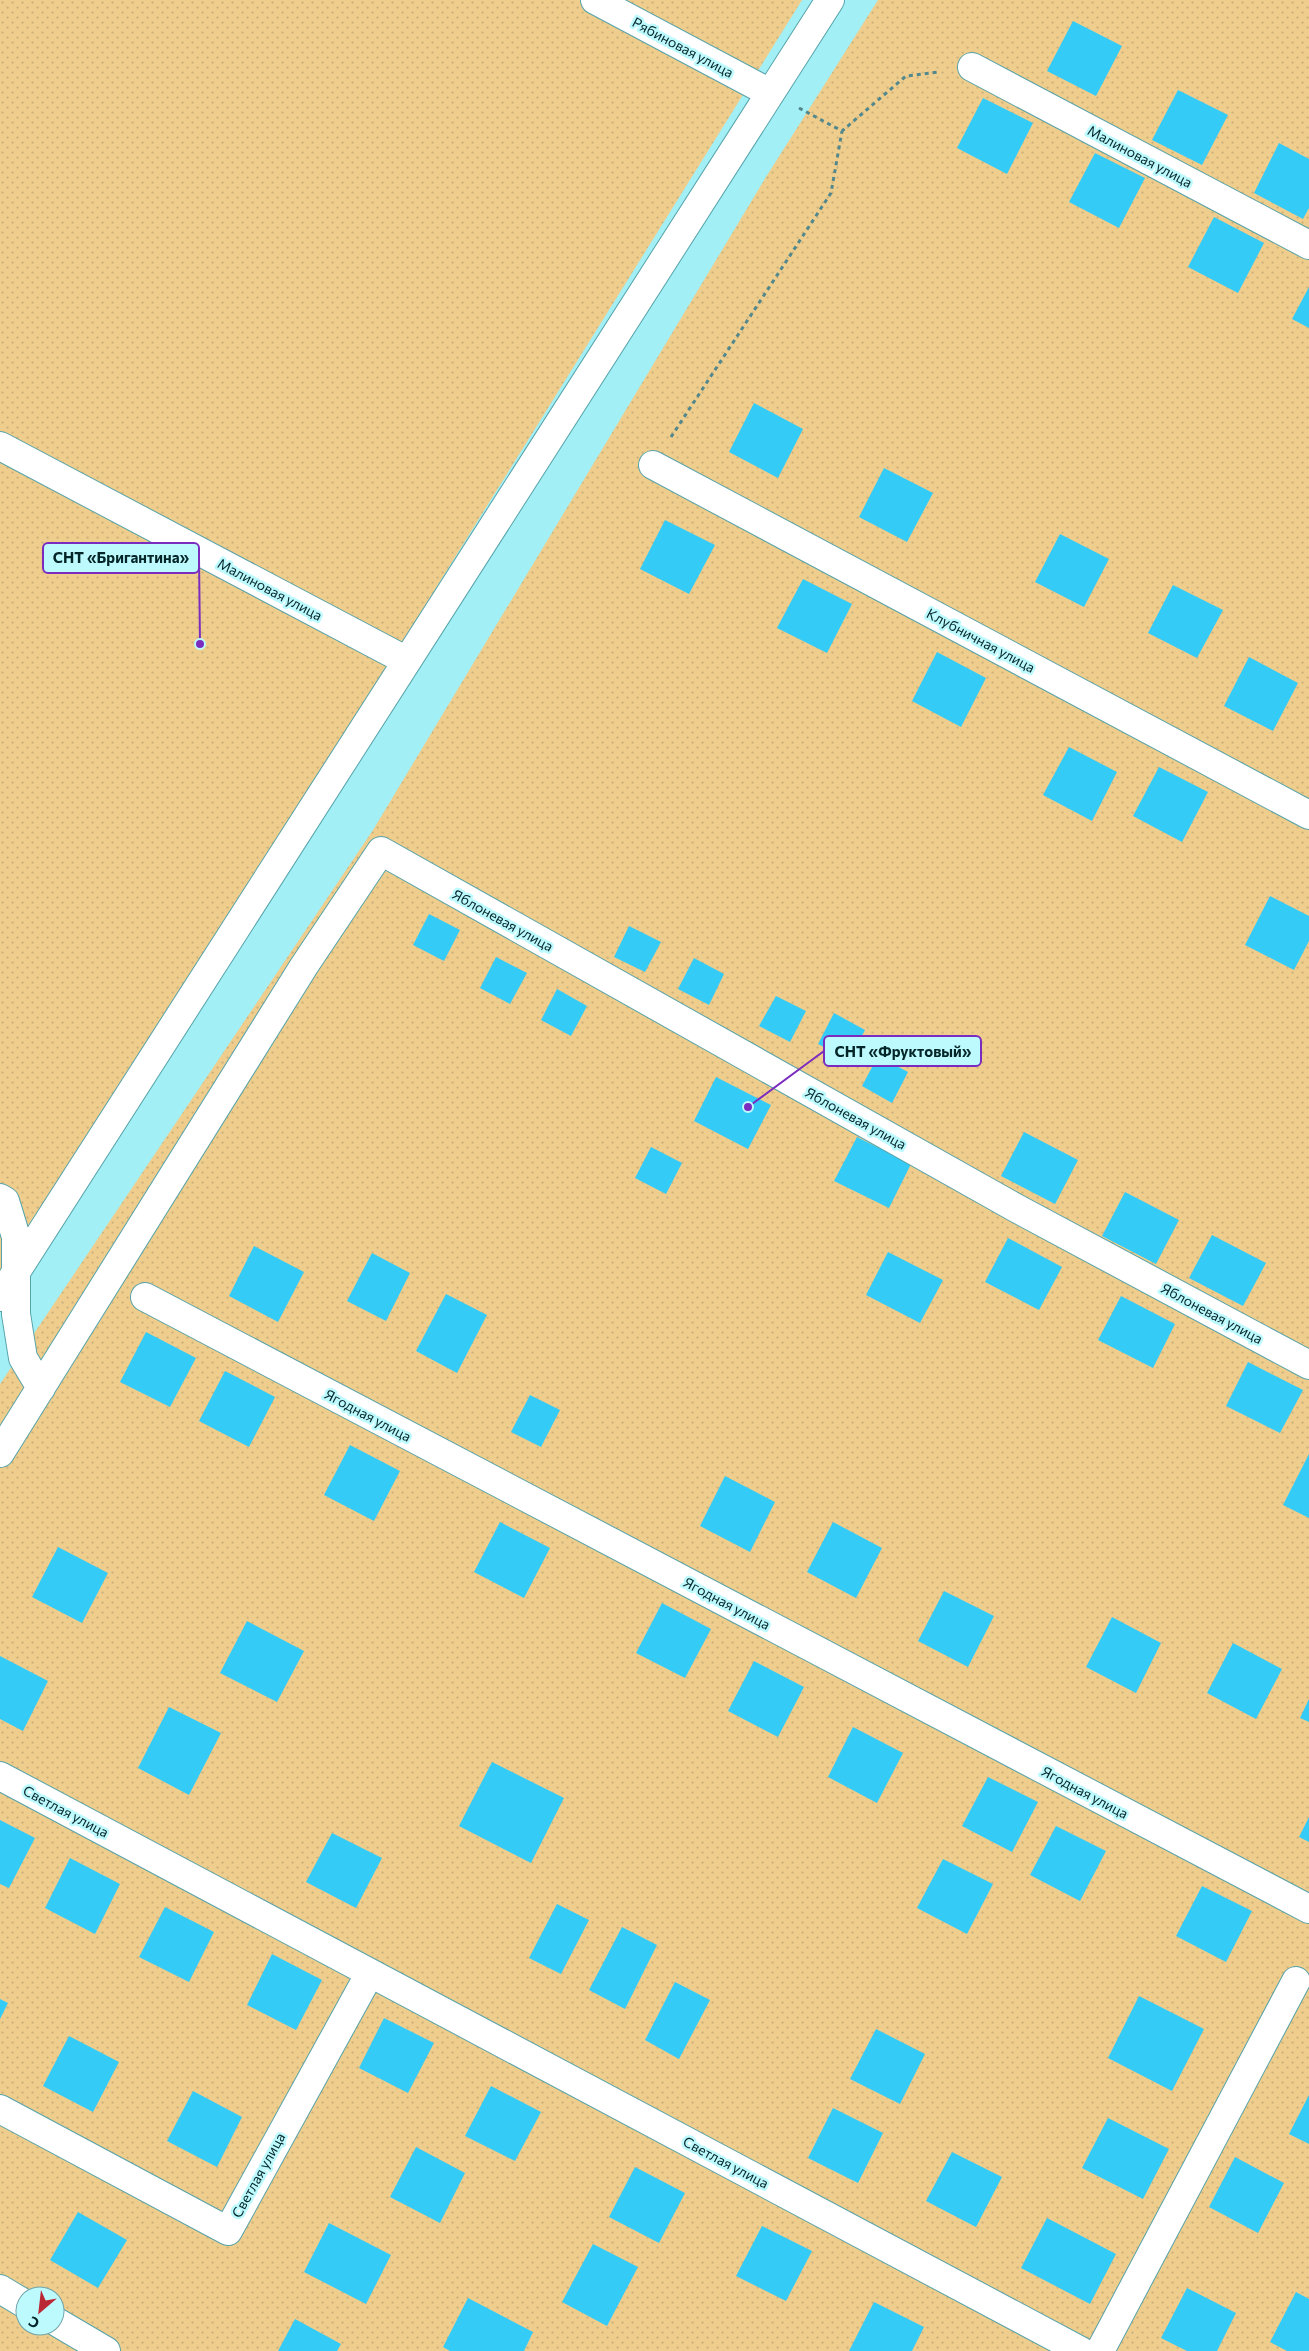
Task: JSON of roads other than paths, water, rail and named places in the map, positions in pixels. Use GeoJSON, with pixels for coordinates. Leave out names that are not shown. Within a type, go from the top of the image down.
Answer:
{"type":"FeatureCollection","features":[{"type":"Feature","properties":{"kind":"street","name":"Рябиновая улица"},"geometry":{"type":"LineString","coordinates":[[595,0],[770,93]]}},
{"type":"Feature","properties":{"kind":"street"},"geometry":{"type":"LineString","coordinates":[[0,1297],[830,0]]}},
{"type":"Feature","properties":{"kind":"street","name":"Малиновая улица"},"geometry":{"type":"LineString","coordinates":[[972,67],[1309,245]]}},
{"type":"Feature","properties":{"kind":"street","name":"Малиновая улица"},"geometry":{"type":"LineString","coordinates":[[0,446],[407,662]]}},
{"type":"Feature","properties":{"kind":"street","name":"Клубничная улица"},"geometry":{"type":"LineString","coordinates":[[653,465],[1309,815]]}},
{"type":"Feature","properties":{"kind":"street","name":"Яблоневая улица"},"geometry":{"type":"LineString","coordinates":[[41,1388],[304,966],[381,852],[1016,1208],[1309,1365]]}},
{"type":"Feature","properties":{"kind":"street"},"geometry":{"type":"LineString","coordinates":[[0,1453],[41,1388],[23,1358],[16,1314],[16,1237],[2,1200]]}},
{"type":"Feature","properties":{"kind":"street","name":"Ягодная улица"},"geometry":{"type":"LineString","coordinates":[[145,1297],[1309,1909]]}},
{"type":"Feature","properties":{"kind":"street","name":"Светлая улица"},"geometry":{"type":"LineString","coordinates":[[0,1776],[1081,2351]]}},
{"type":"Feature","properties":{"kind":"street","name":"Светлая улица"},"geometry":{"type":"LineString","coordinates":[[0,2109],[228,2231],[370,1973]]}},
{"type":"Feature","properties":{"kind":"street"},"geometry":{"type":"LineString","coordinates":[[1100,2351],[1296,1981]]}},
{"type":"Feature","properties":{"kind":"street"},"geometry":{"type":"LineString","coordinates":[[0,2289],[15,2298]]}},
{"type":"Feature","properties":{"kind":"street"},"geometry":{"type":"LineString","coordinates":[[65,2327],[106,2351]]}},
{"type":"Feature","properties":{"kind":"place","name":"СНТ «Бригантина»"},"geometry":{"type":"Point","coordinates":[200,644]}},
{"type":"Feature","properties":{"kind":"place","name":"СНТ «Фруктовый»"},"geometry":{"type":"Point","coordinates":[748,1107]}}]}
